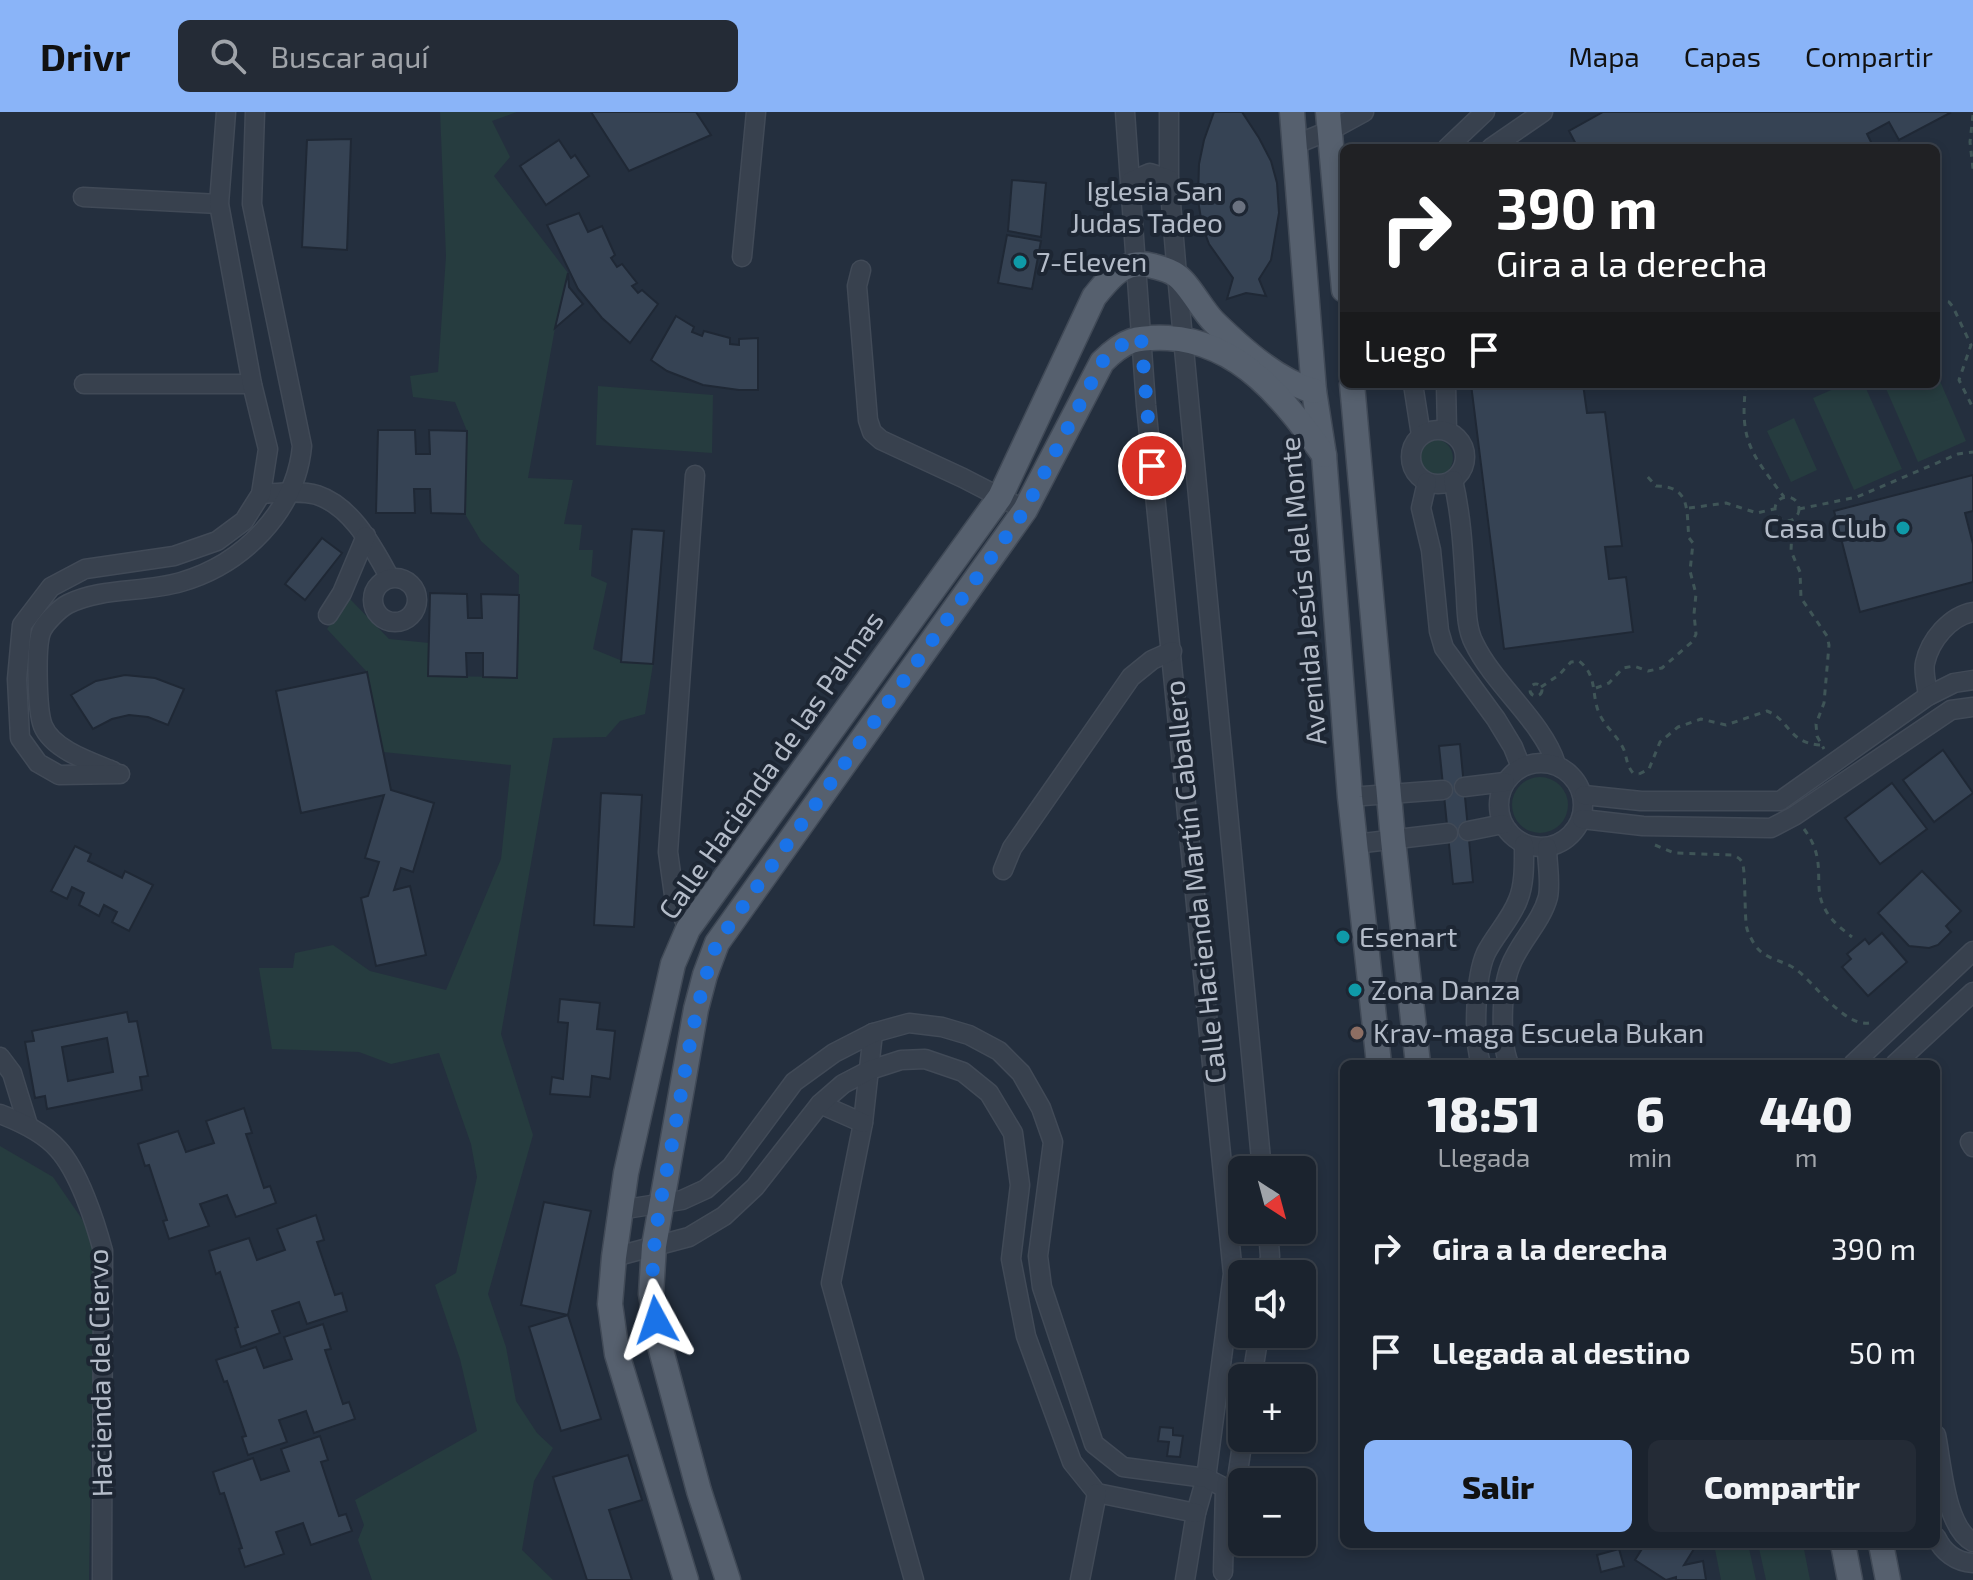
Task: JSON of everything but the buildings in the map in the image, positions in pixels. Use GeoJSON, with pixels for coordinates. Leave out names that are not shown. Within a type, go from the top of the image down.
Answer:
{"type":"FeatureCollection","features":[{"type":"Feature","properties":{"kind":"main road","name":"Avenida Jesús del Monte"},"geometry":{"type":"LineString","coordinates":[[1292,112],[1314,391],[1324,455],[1350,797],[1379,1060]]}},
{"type":"Feature","properties":{"kind":"main road"},"geometry":{"type":"LineString","coordinates":[[1330,121],[1340,242]]}},
{"type":"Feature","properties":{"kind":"main road"},"geometry":{"type":"LineString","coordinates":[[1136,263],[1177,275],[1214,321],[1276,375],[1293,385],[1314,391]]}},
{"type":"Feature","properties":{"kind":"main road","name":"Calle Hacienda de las Palmas"},"geometry":{"type":"LineString","coordinates":[[686,1580],[617,1354],[610,1304],[620,1210],[673,964],[688,929],[1000,497],[1094,297],[1115,273],[1124,266],[1136,263]]}},
{"type":"Feature","properties":{"kind":"main road"},"geometry":{"type":"LineString","coordinates":[[1141,337],[1184,339],[1233,358],[1252,371],[1290,409],[1324,455]]}},
{"type":"Feature","properties":{"kind":"main road","name":"Calle Hacienda de las Palmas"},"geometry":{"type":"LineString","coordinates":[[728,1580],[699,1491],[660,1346],[651,1294],[654,1246],[696,1009],[717,943],[1025,510],[1102,362],[1115,348],[1141,337]]}},
{"type":"Feature","properties":{"kind":"main road"},"geometry":{"type":"LineString","coordinates":[[1352,388],[1393,840],[1418,1060]]}},
{"type":"Feature","properties":{"kind":"main road"},"geometry":{"type":"LineString","coordinates":[[810,758],[836,778]]}},
{"type":"Feature","properties":{"kind":"main road"},"geometry":{"type":"LineString","coordinates":[[1844,1548],[1850,1580]]}},
{"type":"Feature","properties":{"kind":"main road"},"geometry":{"type":"LineString","coordinates":[[1882,1548],[1888,1580]]}},
{"type":"Feature","properties":{"kind":"street"},"geometry":{"type":"LineString","coordinates":[[226,112],[219,204],[252,384],[268,449],[261,494],[244,521],[217,541],[174,556],[85,569],[51,587],[22,625],[17,679],[20,738],[38,763],[59,775],[120,774],[66,751],[44,727],[37,678],[41,630],[65,605],[94,595],[181,582],[229,560],[261,536],[290,493],[301,460],[302,446],[252,204],[255,112]]}},
{"type":"Feature","properties":{"kind":"street"},"geometry":{"type":"LineString","coordinates":[[742,257],[756,112]]}},
{"type":"Feature","properties":{"kind":"street","name":"Calle Hacienda Martín Caballero"},"geometry":{"type":"LineString","coordinates":[[1125,112],[1141,337],[1233,1274],[1206,1478],[1196,1513],[1185,1580]]}},
{"type":"Feature","properties":{"kind":"street","name":"Calle Hacienda Martín Caballero"},"geometry":{"type":"LineString","coordinates":[[1169,112],[1169,179],[1177,275],[1261,1156]]}},
{"type":"Feature","properties":{"kind":"street"},"geometry":{"type":"LineString","coordinates":[[1294,145],[1330,121],[1364,112]]}},
{"type":"Feature","properties":{"kind":"street"},"geometry":{"type":"LineString","coordinates":[[1451,144],[1485,112]]}},
{"type":"Feature","properties":{"kind":"street"},"geometry":{"type":"LineString","coordinates":[[1497,144],[1543,112]]}},
{"type":"Feature","properties":{"kind":"street"},"geometry":{"type":"LineString","coordinates":[[1131,181],[1150,173],[1169,179]]}},
{"type":"Feature","properties":{"kind":"street"},"geometry":{"type":"LineString","coordinates":[[83,197],[219,204]]}},
{"type":"Feature","properties":{"kind":"street"},"geometry":{"type":"LineString","coordinates":[[861,270],[857,286],[868,420],[872,432],[881,440],[1025,510]]}},
{"type":"Feature","properties":{"kind":"street"},"geometry":{"type":"LineString","coordinates":[[84,384],[252,384]]}},
{"type":"Feature","properties":{"kind":"street"},"geometry":{"type":"LineString","coordinates":[[1414,388],[1421,435]]}},
{"type":"Feature","properties":{"kind":"street"},"geometry":{"type":"LineString","coordinates":[[1446,388],[1447,430]]}},
{"type":"Feature","properties":{"kind":"street"},"geometry":{"type":"LineString","coordinates":[[1435,429],[1447,430],[1463,445],[1466,458],[1462,470],[1453,480],[1435,484],[1427,482],[1412,465],[1414,444],[1421,435],[1435,429]]}},
{"type":"Feature","properties":{"kind":"street"},"geometry":{"type":"LineString","coordinates":[[688,929],[674,895],[668,852],[695,475]]}},
{"type":"Feature","properties":{"kind":"street"},"geometry":{"type":"LineString","coordinates":[[1453,480],[1460,508],[1468,624],[1474,643],[1516,705],[1550,745],[1556,764]]}},
{"type":"Feature","properties":{"kind":"street"},"geometry":{"type":"LineString","coordinates":[[1427,482],[1421,508],[1431,550],[1439,631],[1444,648],[1496,719],[1521,767]]}},
{"type":"Feature","properties":{"kind":"street"},"geometry":{"type":"LineString","coordinates":[[261,494],[317,495],[338,507],[366,536],[390,578]]}},
{"type":"Feature","properties":{"kind":"street"},"geometry":{"type":"LineString","coordinates":[[328,615],[342,593],[366,536]]}},
{"type":"Feature","properties":{"kind":"street"},"geometry":{"type":"LineString","coordinates":[[1928,696],[1925,664],[1938,634],[1963,614],[1973,612]]}},
{"type":"Feature","properties":{"kind":"street"},"geometry":{"type":"LineString","coordinates":[[1003,870],[1012,848],[1131,677],[1152,660],[1172,651]]}},
{"type":"Feature","properties":{"kind":"street"},"geometry":{"type":"LineString","coordinates":[[1584,795],[1641,801],[1780,801],[1928,696],[1954,683],[1973,680]]}},
{"type":"Feature","properties":{"kind":"street"},"geometry":{"type":"LineString","coordinates":[[1582,819],[1643,826],[1771,828],[1794,816],[1951,710],[1973,707]]}},
{"type":"Feature","properties":{"kind":"street"},"geometry":{"type":"LineString","coordinates":[[1538,762],[1556,764],[1574,776],[1584,795],[1582,819],[1568,838],[1547,847],[1524,844],[1512,836],[1503,824],[1498,803],[1505,782],[1521,767],[1538,762]]}},
{"type":"Feature","properties":{"kind":"street"},"geometry":{"type":"LineString","coordinates":[[1464,787],[1505,782]]}},
{"type":"Feature","properties":{"kind":"street"},"geometry":{"type":"LineString","coordinates":[[1350,797],[1443,790]]}},
{"type":"Feature","properties":{"kind":"street"},"geometry":{"type":"LineString","coordinates":[[1468,831],[1503,824]]}},
{"type":"Feature","properties":{"kind":"street"},"geometry":{"type":"LineString","coordinates":[[1355,844],[1448,833]]}},
{"type":"Feature","properties":{"kind":"street"},"geometry":{"type":"LineString","coordinates":[[1480,1060],[1477,1053],[1479,982],[1485,955],[1518,899],[1524,844]]}},
{"type":"Feature","properties":{"kind":"street"},"geometry":{"type":"LineString","coordinates":[[1507,1060],[1503,1051],[1505,987],[1510,966],[1542,913],[1548,894],[1547,847]]}},
{"type":"Feature","properties":{"kind":"street"},"geometry":{"type":"LineString","coordinates":[[1857,1060],[1973,951]]}},
{"type":"Feature","properties":{"kind":"street"},"geometry":{"type":"LineString","coordinates":[[1899,1060],[1973,992]]}},
{"type":"Feature","properties":{"kind":"street"},"geometry":{"type":"LineString","coordinates":[[620,1210],[682,1200],[706,1189],[731,1167],[794,1082],[834,1053],[873,1033],[909,1023],[942,1027],[969,1035],[999,1051],[1021,1073],[1041,1108],[1053,1142],[1038,1256],[1042,1287],[1094,1444],[1123,1467],[1206,1478],[1225,1488],[1222,1576]]}},
{"type":"Feature","properties":{"kind":"street"},"geometry":{"type":"LineString","coordinates":[[873,1033],[863,1123],[831,1283],[914,1580]]}},
{"type":"Feature","properties":{"kind":"street"},"geometry":{"type":"LineString","coordinates":[[0,1057],[12,1073],[28,1125]]}},
{"type":"Feature","properties":{"kind":"street"},"geometry":{"type":"LineString","coordinates":[[614,1257],[689,1237],[724,1216],[755,1187],[820,1104],[843,1084],[870,1070],[901,1060],[925,1059],[963,1072],[989,1093],[1013,1133],[1020,1185],[1011,1259],[1026,1336],[1072,1462],[1097,1493],[1196,1513]]}},
{"type":"Feature","properties":{"kind":"street"},"geometry":{"type":"LineString","coordinates":[[820,1104],[863,1123]]}},
{"type":"Feature","properties":{"kind":"street","name":"Hacienda del Ciervo"},"geometry":{"type":"LineString","coordinates":[[0,1114],[28,1125],[59,1149],[96,1225],[103,1251],[102,1580]]}},
{"type":"Feature","properties":{"kind":"street"},"geometry":{"type":"LineString","coordinates":[[745,1148],[771,1165]]}},
{"type":"Feature","properties":{"kind":"street"},"geometry":{"type":"LineString","coordinates":[[731,1167],[755,1187]]}},
{"type":"Feature","properties":{"kind":"street"},"geometry":{"type":"LineString","coordinates":[[1222,1576],[1241,1452]]}},
{"type":"Feature","properties":{"kind":"street"},"geometry":{"type":"LineString","coordinates":[[1940,1455],[1953,1521],[1973,1542]]}},
{"type":"Feature","properties":{"kind":"street"},"geometry":{"type":"LineString","coordinates":[[1080,1580],[1097,1493]]}},
{"type":"Feature","properties":{"kind":"street"},"geometry":{"type":"LineString","coordinates":[[1940,1546],[1964,1563],[1973,1563]]}},
{"type":"Feature","properties":{"kind":"path"},"geometry":{"type":"LineString","coordinates":[[1973,115],[1970,128],[1973,169]]}},
{"type":"Feature","properties":{"kind":"path"},"geometry":{"type":"LineString","coordinates":[[1940,301],[1949,302],[1953,307],[1971,345],[1959,380],[1973,408]]}},
{"type":"Feature","properties":{"kind":"path"},"geometry":{"type":"LineString","coordinates":[[1746,388],[1743,411],[1750,450],[1784,497],[1795,500],[1799,509],[1795,518],[1788,521],[1780,519],[1774,509]]}},
{"type":"Feature","properties":{"kind":"path"},"geometry":{"type":"LineString","coordinates":[[1799,509],[1857,497],[1958,454],[1973,452]]}},
{"type":"Feature","properties":{"kind":"path"},"geometry":{"type":"LineString","coordinates":[[1596,688],[1609,683],[1623,668],[1634,666],[1648,671],[1662,668],[1693,641],[1696,634],[1696,594],[1690,571],[1693,543],[1689,538],[1688,508],[1676,489],[1656,486],[1647,476]]}},
{"type":"Feature","properties":{"kind":"path"},"geometry":{"type":"LineString","coordinates":[[1774,509],[1777,501],[1784,497]]}},
{"type":"Feature","properties":{"kind":"path"},"geometry":{"type":"LineString","coordinates":[[1688,508],[1726,503],[1757,513],[1774,509]]}},
{"type":"Feature","properties":{"kind":"path"},"geometry":{"type":"LineString","coordinates":[[1541,687],[1571,662],[1579,661],[1587,667],[1596,688],[1598,712],[1619,741],[1633,773],[1639,774],[1649,769],[1655,749],[1667,734],[1701,719],[1726,725],[1767,711],[1773,713],[1802,743],[1820,745],[1816,724],[1824,703],[1831,653],[1827,636],[1801,598],[1800,572],[1791,551],[1792,527],[1788,521]]}},
{"type":"Feature","properties":{"kind":"path"},"geometry":{"type":"LineString","coordinates":[[1794,816],[1816,848],[1823,907],[1833,921],[1852,937]]}},
{"type":"Feature","properties":{"kind":"path"},"geometry":{"type":"LineString","coordinates":[[1643,826],[1644,834],[1661,849],[1674,853],[1733,855],[1740,859],[1744,865],[1743,895],[1748,907],[1747,929],[1756,947],[1800,972],[1840,1011],[1862,1024],[1878,1019],[1886,1033]]}},
{"type":"Feature","properties":{"kind":"green space"},"geometry":{"type":"Polygon","coordinates":[[[440,112],[517,112],[492,121],[510,157],[494,176],[568,273],[528,478],[573,480],[564,524],[582,525],[579,550],[593,550],[591,576],[607,583],[593,649],[625,662],[653,664],[645,714],[620,721],[606,737],[553,738],[501,1034],[533,1135],[488,1294],[506,1347],[516,1401],[537,1433],[553,1448],[534,1481],[522,1550],[553,1580],[372,1580],[358,1540],[364,1525],[355,1500],[477,1431],[460,1359],[435,1285],[456,1273],[477,1177],[471,1144],[439,1053],[391,1064],[359,1052],[272,1049],[259,968],[293,968],[295,953],[333,945],[370,971],[446,990],[501,859],[511,765],[383,752],[367,672],[327,629],[349,598],[389,639],[429,643],[429,676],[517,677],[519,575],[481,541],[465,514],[467,431],[455,402],[413,397],[410,376],[438,372],[446,256],[440,112]]]}},
{"type":"Feature","properties":{"kind":"green space"},"geometry":{"type":"Polygon","coordinates":[[[1940,381],[1966,441],[1918,462],[1886,388],[1940,388],[1940,381]]]}},
{"type":"Feature","properties":{"kind":"green space"},"geometry":{"type":"Polygon","coordinates":[[[598,386],[713,395],[712,453],[596,445],[598,386]]]}},
{"type":"Feature","properties":{"kind":"green space"},"geometry":{"type":"Polygon","coordinates":[[[1836,388],[1866,388],[1902,469],[1854,490],[1813,398],[1836,388]]]}},
{"type":"Feature","properties":{"kind":"green space"},"geometry":{"type":"Polygon","coordinates":[[[1794,418],[1817,470],[1791,482],[1767,431],[1794,418]]]}},
{"type":"Feature","properties":{"kind":"green space"},"geometry":{"type":"Polygon","coordinates":[[[1434,439],[1448,444],[1453,458],[1448,472],[1434,477],[1420,472],[1415,458],[1420,444],[1434,439]]]}},
{"type":"Feature","properties":{"kind":"green space"},"geometry":{"type":"Polygon","coordinates":[[[1540,777],[1560,785],[1568,805],[1560,825],[1540,833],[1520,825],[1512,805],[1520,785],[1540,777]]]}},
{"type":"Feature","properties":{"kind":"green space"},"geometry":{"type":"Polygon","coordinates":[[[0,1146],[53,1177],[95,1238],[89,1580],[0,1580],[0,1146]]]}},
{"type":"Feature","properties":{"kind":"green space"},"geometry":{"type":"Polygon","coordinates":[[[1715,1548],[1749,1548],[1756,1580],[1721,1580],[1715,1548]]]}},
{"type":"Feature","properties":{"kind":"green space"},"geometry":{"type":"Polygon","coordinates":[[[1759,1548],[1804,1548],[1810,1580],[1766,1580],[1759,1548]]]}},
{"type":"Feature","properties":{"kind":"place","name":"Iglesia San Judas Tadeo"},"geometry":{"type":"Point","coordinates":[1239,207]}},
{"type":"Feature","properties":{"kind":"place","name":"7-Eleven"},"geometry":{"type":"Point","coordinates":[1020,262]}},
{"type":"Feature","properties":{"kind":"place","name":"Casa Club"},"geometry":{"type":"Point","coordinates":[1903,528]}},
{"type":"Feature","properties":{"kind":"place","name":"Esenart"},"geometry":{"type":"Point","coordinates":[1343,937]}},
{"type":"Feature","properties":{"kind":"place","name":"Zona Danza"},"geometry":{"type":"Point","coordinates":[1355,990]}},
{"type":"Feature","properties":{"kind":"place","name":"Krav-maga Escuela Bukan"},"geometry":{"type":"Point","coordinates":[1357,1033]}},
{"type":"Feature","properties":{"kind":"route"},"geometry":{"type":"LineString","coordinates":[[656,1320],[651,1294],[654,1246],[696,1009],[717,943],[1025,510],[1102,362],[1115,348],[1141,337],[1152,466]]}}]}
